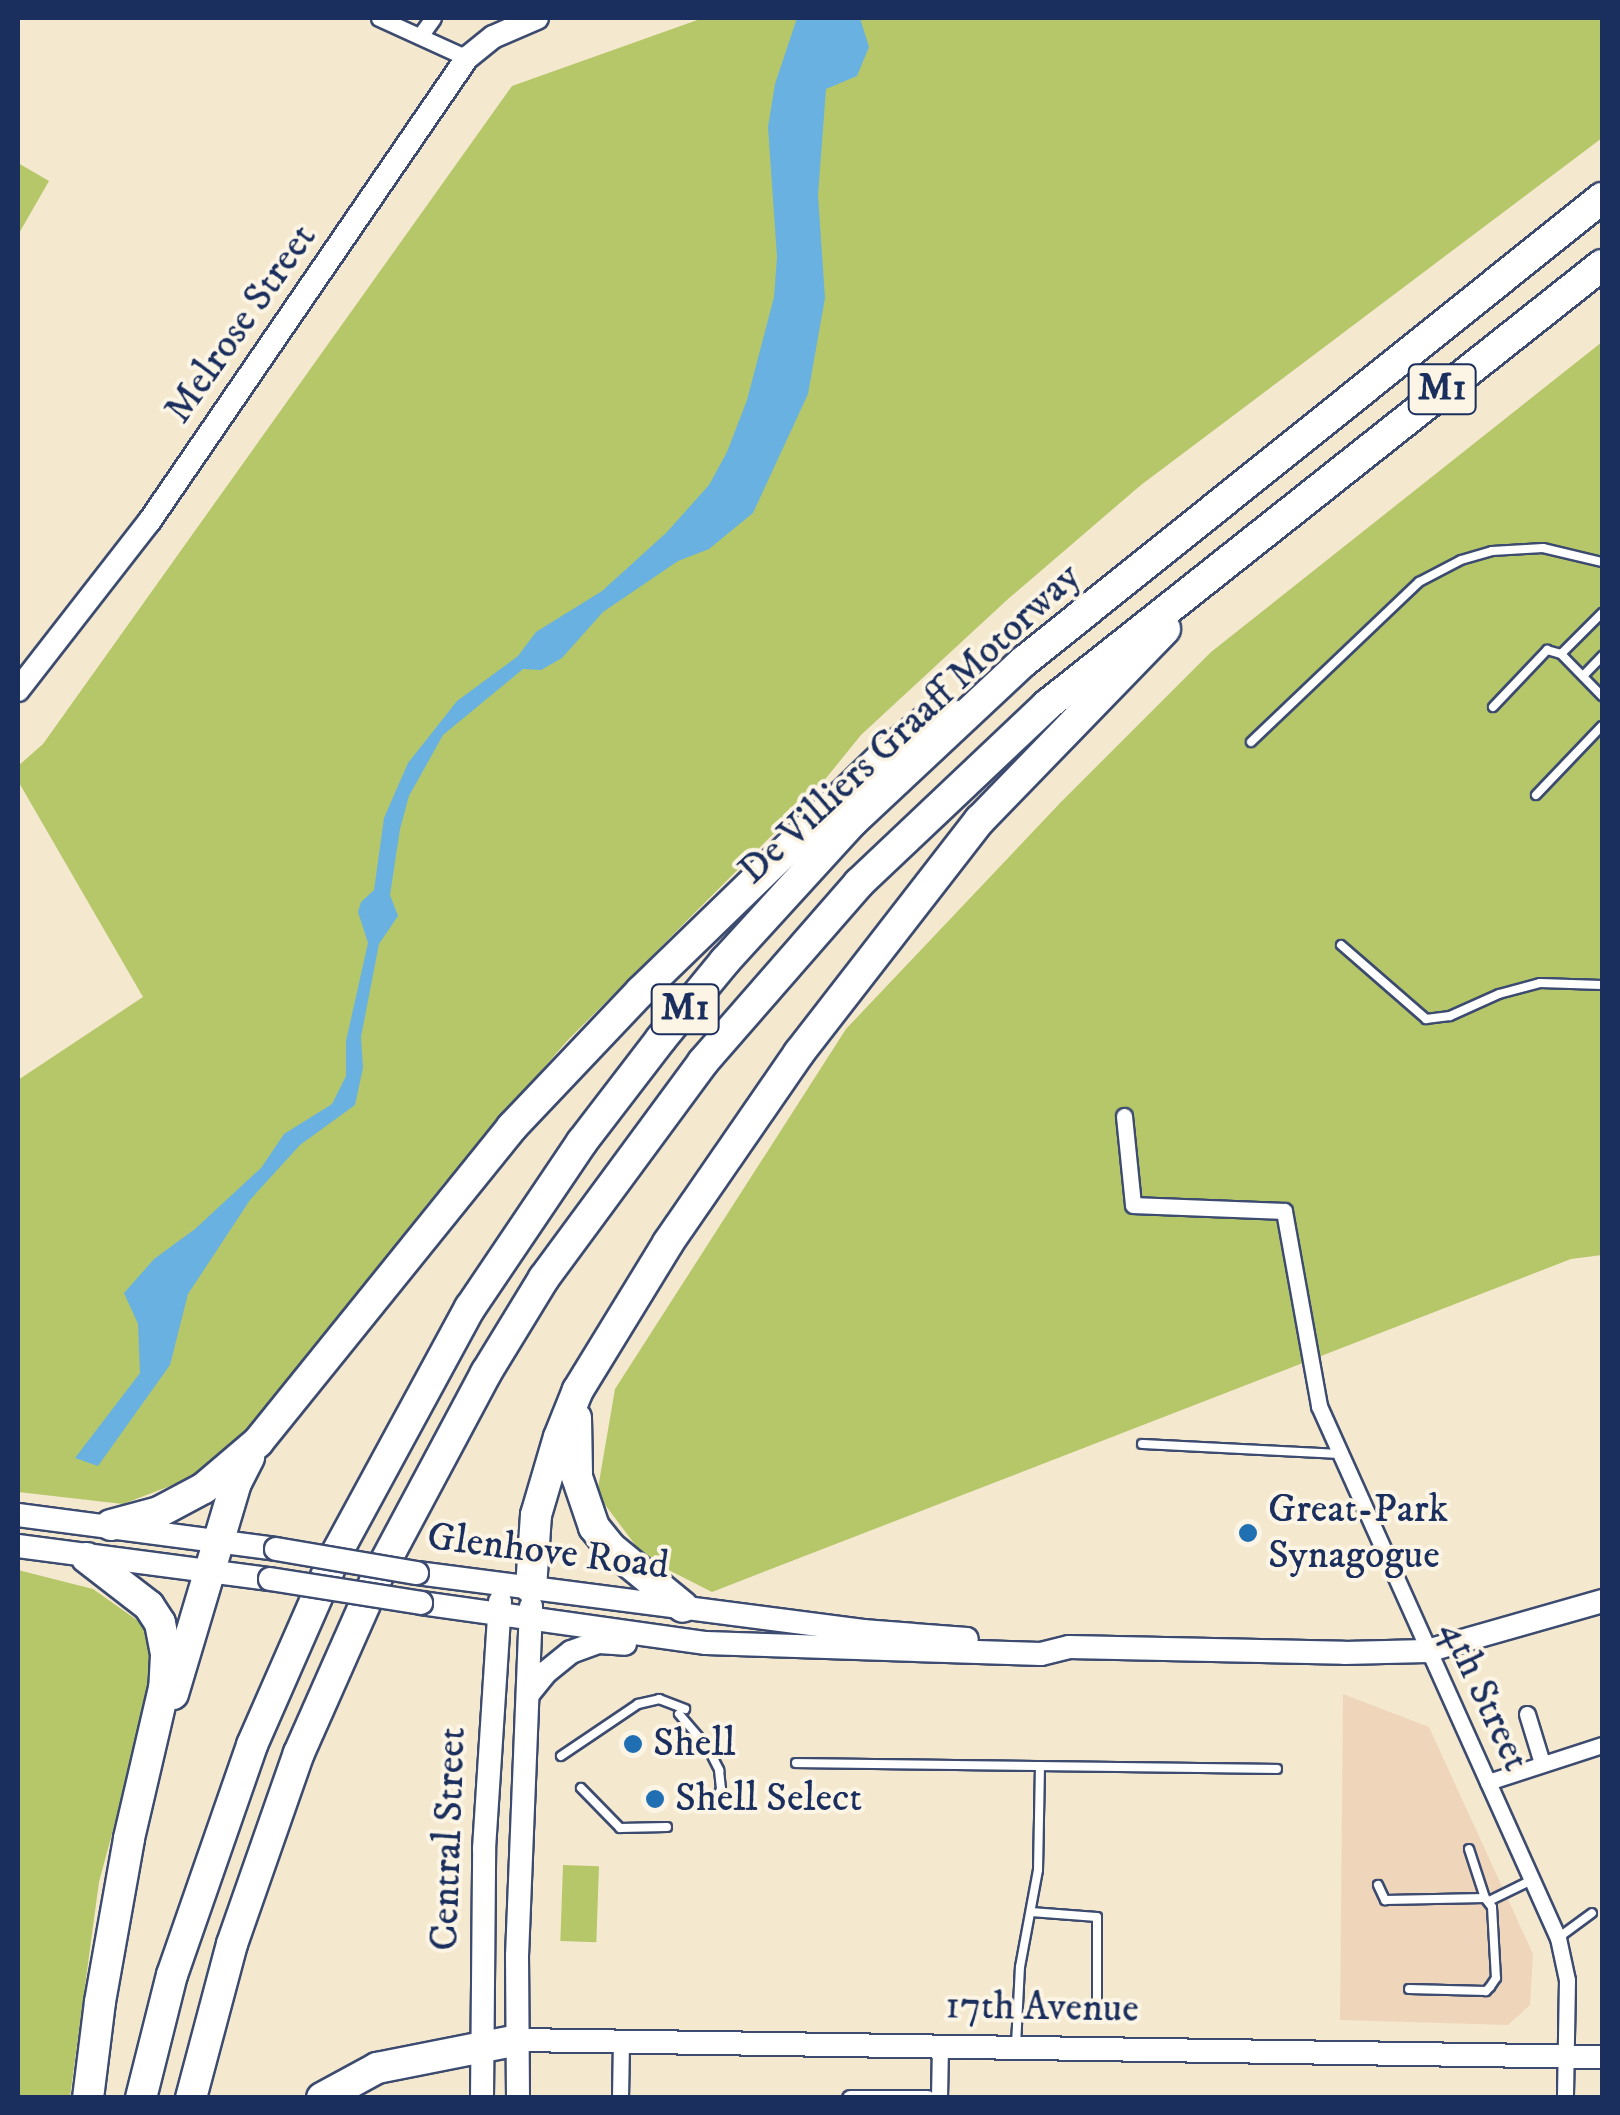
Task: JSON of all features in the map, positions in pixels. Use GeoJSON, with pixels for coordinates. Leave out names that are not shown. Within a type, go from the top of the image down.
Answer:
{"type":"FeatureCollection","features":[{"type":"Feature","properties":{"kind":"highway","name":"De Villiers Graaff Motorway"},"geometry":{"type":"LineString","coordinates":[[140,2098],[172,1974],[281,1671],[334,1558],[470,1308],[582,1142],[724,961],[852,821],[965,715],[1106,592],[1602,198]]}},
{"type":"Feature","properties":{"kind":"highway","name":"M1"},"geometry":{"type":"LineString","coordinates":[[191,2098],[232,1944],[299,1753],[376,1578],[486,1373],[544,1278],[703,1062],[860,883],[1047,705],[1602,265]]}},
{"type":"Feature","properties":{"kind":"highway"},"geometry":{"type":"LineString","coordinates":[[522,1597],[536,1515],[578,1390],[729,1152],[811,1038],[980,820],[1198,594],[1282,516]]}},
{"type":"Feature","properties":{"kind":"highway"},"geometry":{"type":"LineString","coordinates":[[149,1762],[211,1573],[236,1482],[258,1442],[512,1127],[641,991],[888,752],[925,722],[965,715]]}},
{"type":"Feature","properties":{"kind":"highway"},"geometry":{"type":"LineString","coordinates":[[578,1390],[576,1477],[594,1526],[610,1548],[682,1607]]}},
{"type":"Feature","properties":{"kind":"highway"},"geometry":{"type":"LineString","coordinates":[[98,1523],[158,1512],[204,1488],[258,1442]]}},
{"type":"Feature","properties":{"kind":"highway"},"geometry":{"type":"LineString","coordinates":[[83,1558],[138,1596],[164,1636],[166,1673],[130,1839],[88,2098]]}},
{"type":"Feature","properties":{"kind":"highway"},"geometry":{"type":"LineString","coordinates":[[322,2098],[376,2068],[518,2040]]}},
{"type":"Feature","properties":{"kind":"main road","name":"Melrose Street"},"geometry":{"type":"LineString","coordinates":[[18,690],[150,522],[467,58],[493,36],[537,18]]}},
{"type":"Feature","properties":{"kind":"main road","name":"Glenhove Road"},"geometry":{"type":"LineString","coordinates":[[18,1515],[220,1540],[417,1574],[522,1597],[663,1638],[893,1652],[1040,1654],[1069,1647],[1344,1654],[1427,1651],[1602,1601]]}},
{"type":"Feature","properties":{"kind":"main road","name":"Glenhove Road"},"geometry":{"type":"LineString","coordinates":[[18,1546],[83,1558],[270,1578],[498,1612],[522,1597],[682,1607],[862,1631],[1049,1640],[1069,1647]]}},
{"type":"Feature","properties":{"kind":"main road","name":"Central Street"},"geometry":{"type":"LineString","coordinates":[[482,2098],[484,1849],[498,1612],[522,1597],[529,1693],[517,1938],[518,2098]]}},
{"type":"Feature","properties":{"kind":"main road"},"geometry":{"type":"LineString","coordinates":[[529,1693],[559,1660],[587,1644],[645,1644],[663,1638]]}},
{"type":"Feature","properties":{"kind":"main road","name":"17th Avenue"},"geometry":{"type":"LineString","coordinates":[[518,2040],[1602,2057]]}},
{"type":"Feature","properties":{"kind":"street"},"geometry":{"type":"LineString","coordinates":[[379,18],[467,58]]}},
{"type":"Feature","properties":{"kind":"street"},"geometry":{"type":"LineString","coordinates":[[420,36],[433,18]]}},
{"type":"Feature","properties":{"kind":"street","name":"4th Street"},"geometry":{"type":"LineString","coordinates":[[1124,1116],[1133,1205],[1284,1211],[1319,1406],[1558,1938],[1566,1980],[1564,2098]]}},
{"type":"Feature","properties":{"kind":"street"},"geometry":{"type":"LineString","coordinates":[[1528,1714],[1542,1763]]}},
{"type":"Feature","properties":{"kind":"street"},"geometry":{"type":"LineString","coordinates":[[1488,1782],[1602,1745]]}},
{"type":"Feature","properties":{"kind":"street"},"geometry":{"type":"LineString","coordinates":[[620,2098],[621,2040]]}},
{"type":"Feature","properties":{"kind":"street"},"geometry":{"type":"LineString","coordinates":[[938,2098],[940,2044]]}},
{"type":"Feature","properties":{"kind":"street"},"geometry":{"type":"LineString","coordinates":[[850,2098],[927,2098]]}},
{"type":"Feature","properties":{"kind":"lane"},"geometry":{"type":"LineString","coordinates":[[1252,742],[1420,582],[1462,560],[1492,552],[1543,548],[1602,562]]}},
{"type":"Feature","properties":{"kind":"lane"},"geometry":{"type":"LineString","coordinates":[[1560,654],[1602,614]]}},
{"type":"Feature","properties":{"kind":"lane"},"geometry":{"type":"LineString","coordinates":[[1493,708],[1540,653],[1550,650],[1560,654],[1602,696]]}},
{"type":"Feature","properties":{"kind":"lane"},"geometry":{"type":"LineString","coordinates":[[1584,676],[1602,656]]}},
{"type":"Feature","properties":{"kind":"lane"},"geometry":{"type":"LineString","coordinates":[[1536,795],[1602,726]]}},
{"type":"Feature","properties":{"kind":"lane"},"geometry":{"type":"LineString","coordinates":[[1341,945],[1426,1019],[1450,1016],[1499,994],[1540,983],[1602,985]]}},
{"type":"Feature","properties":{"kind":"lane"},"geometry":{"type":"LineString","coordinates":[[1142,1444],[1341,1454]]}},
{"type":"Feature","properties":{"kind":"lane"},"geometry":{"type":"LineString","coordinates":[[561,1756],[638,1704],[659,1699],[682,1711],[708,1748],[719,1770],[722,1789],[716,1799]]}},
{"type":"Feature","properties":{"kind":"lane"},"geometry":{"type":"LineString","coordinates":[[796,1763],[1278,1769]]}},
{"type":"Feature","properties":{"kind":"lane"},"geometry":{"type":"LineString","coordinates":[[1016,2045],[1020,1966],[1038,1870],[1040,1766]]}},
{"type":"Feature","properties":{"kind":"lane"},"geometry":{"type":"LineString","coordinates":[[581,1788],[620,1828],[667,1827]]}},
{"type":"Feature","properties":{"kind":"lane"},"geometry":{"type":"LineString","coordinates":[[1410,1990],[1486,1991],[1496,1978],[1487,1899],[1468,1849]]}},
{"type":"Feature","properties":{"kind":"lane"},"geometry":{"type":"LineString","coordinates":[[1378,1886],[1385,1900],[1487,1899],[1532,1880]]}},
{"type":"Feature","properties":{"kind":"lane"},"geometry":{"type":"LineString","coordinates":[[1031,1912],[1097,1916],[1097,2011]]}},
{"type":"Feature","properties":{"kind":"lane"},"geometry":{"type":"LineString","coordinates":[[1558,1938],[1592,1913]]}},
{"type":"Feature","properties":{"kind":"shaded area"},"geometry":{"type":"Polygon","coordinates":[[[1343,1694],[1429,1727],[1533,1954],[1530,2005],[1508,2025],[1340,2020],[1343,1694]]]}},
{"type":"Feature","properties":{"kind":"green space"},"geometry":{"type":"Polygon","coordinates":[[[703,18],[1602,18],[1602,138],[1141,485],[1008,599],[861,735],[814,793],[567,1041],[444,1183],[248,1431],[204,1473],[123,1504],[18,1492],[18,1080],[143,997],[18,781],[18,766],[43,744],[512,86],[703,18]]]}},
{"type":"Feature","properties":{"kind":"green space"},"geometry":{"type":"Polygon","coordinates":[[[18,163],[49,181],[18,235],[18,163]]]}},
{"type":"Feature","properties":{"kind":"green space"},"geometry":{"type":"Polygon","coordinates":[[[1602,342],[1602,1255],[1571,1259],[712,1592],[645,1558],[597,1494],[615,1389],[846,1029],[1061,802],[1211,652],[1602,342]]]}},
{"type":"Feature","properties":{"kind":"green space"},"geometry":{"type":"Polygon","coordinates":[[[18,1570],[93,1589],[151,1630],[155,1674],[99,1882],[70,2097],[18,2098],[18,1570]]]}},
{"type":"Feature","properties":{"kind":"green space"},"geometry":{"type":"Polygon","coordinates":[[[563,1865],[599,1866],[596,1942],[560,1941],[563,1865]]]}},
{"type":"Feature","properties":{"kind":"water"},"geometry":{"type":"Polygon","coordinates":[[[797,18],[860,18],[869,47],[857,76],[826,89],[818,195],[825,298],[808,394],[753,513],[709,549],[678,561],[603,612],[562,658],[541,670],[523,669],[443,735],[409,796],[400,829],[390,895],[398,916],[379,944],[361,1037],[363,1068],[355,1105],[300,1145],[250,1200],[188,1294],[170,1365],[98,1466],[75,1458],[140,1373],[138,1324],[124,1293],[154,1259],[195,1229],[261,1168],[284,1134],[332,1104],[346,1076],[346,1041],[368,943],[358,912],[361,902],[374,890],[384,818],[408,763],[457,701],[518,656],[536,632],[602,591],[666,533],[709,485],[727,452],[747,400],[774,297],[777,257],[768,127],[775,84],[797,18]]]}},
{"type":"Feature","properties":{"kind":"place","name":"Great-Park Synagogue"},"geometry":{"type":"Point","coordinates":[1248,1533]}},
{"type":"Feature","properties":{"kind":"place","name":"Shell"},"geometry":{"type":"Point","coordinates":[633,1744]}},
{"type":"Feature","properties":{"kind":"place","name":"Shell Select"},"geometry":{"type":"Point","coordinates":[655,1799]}}]}
